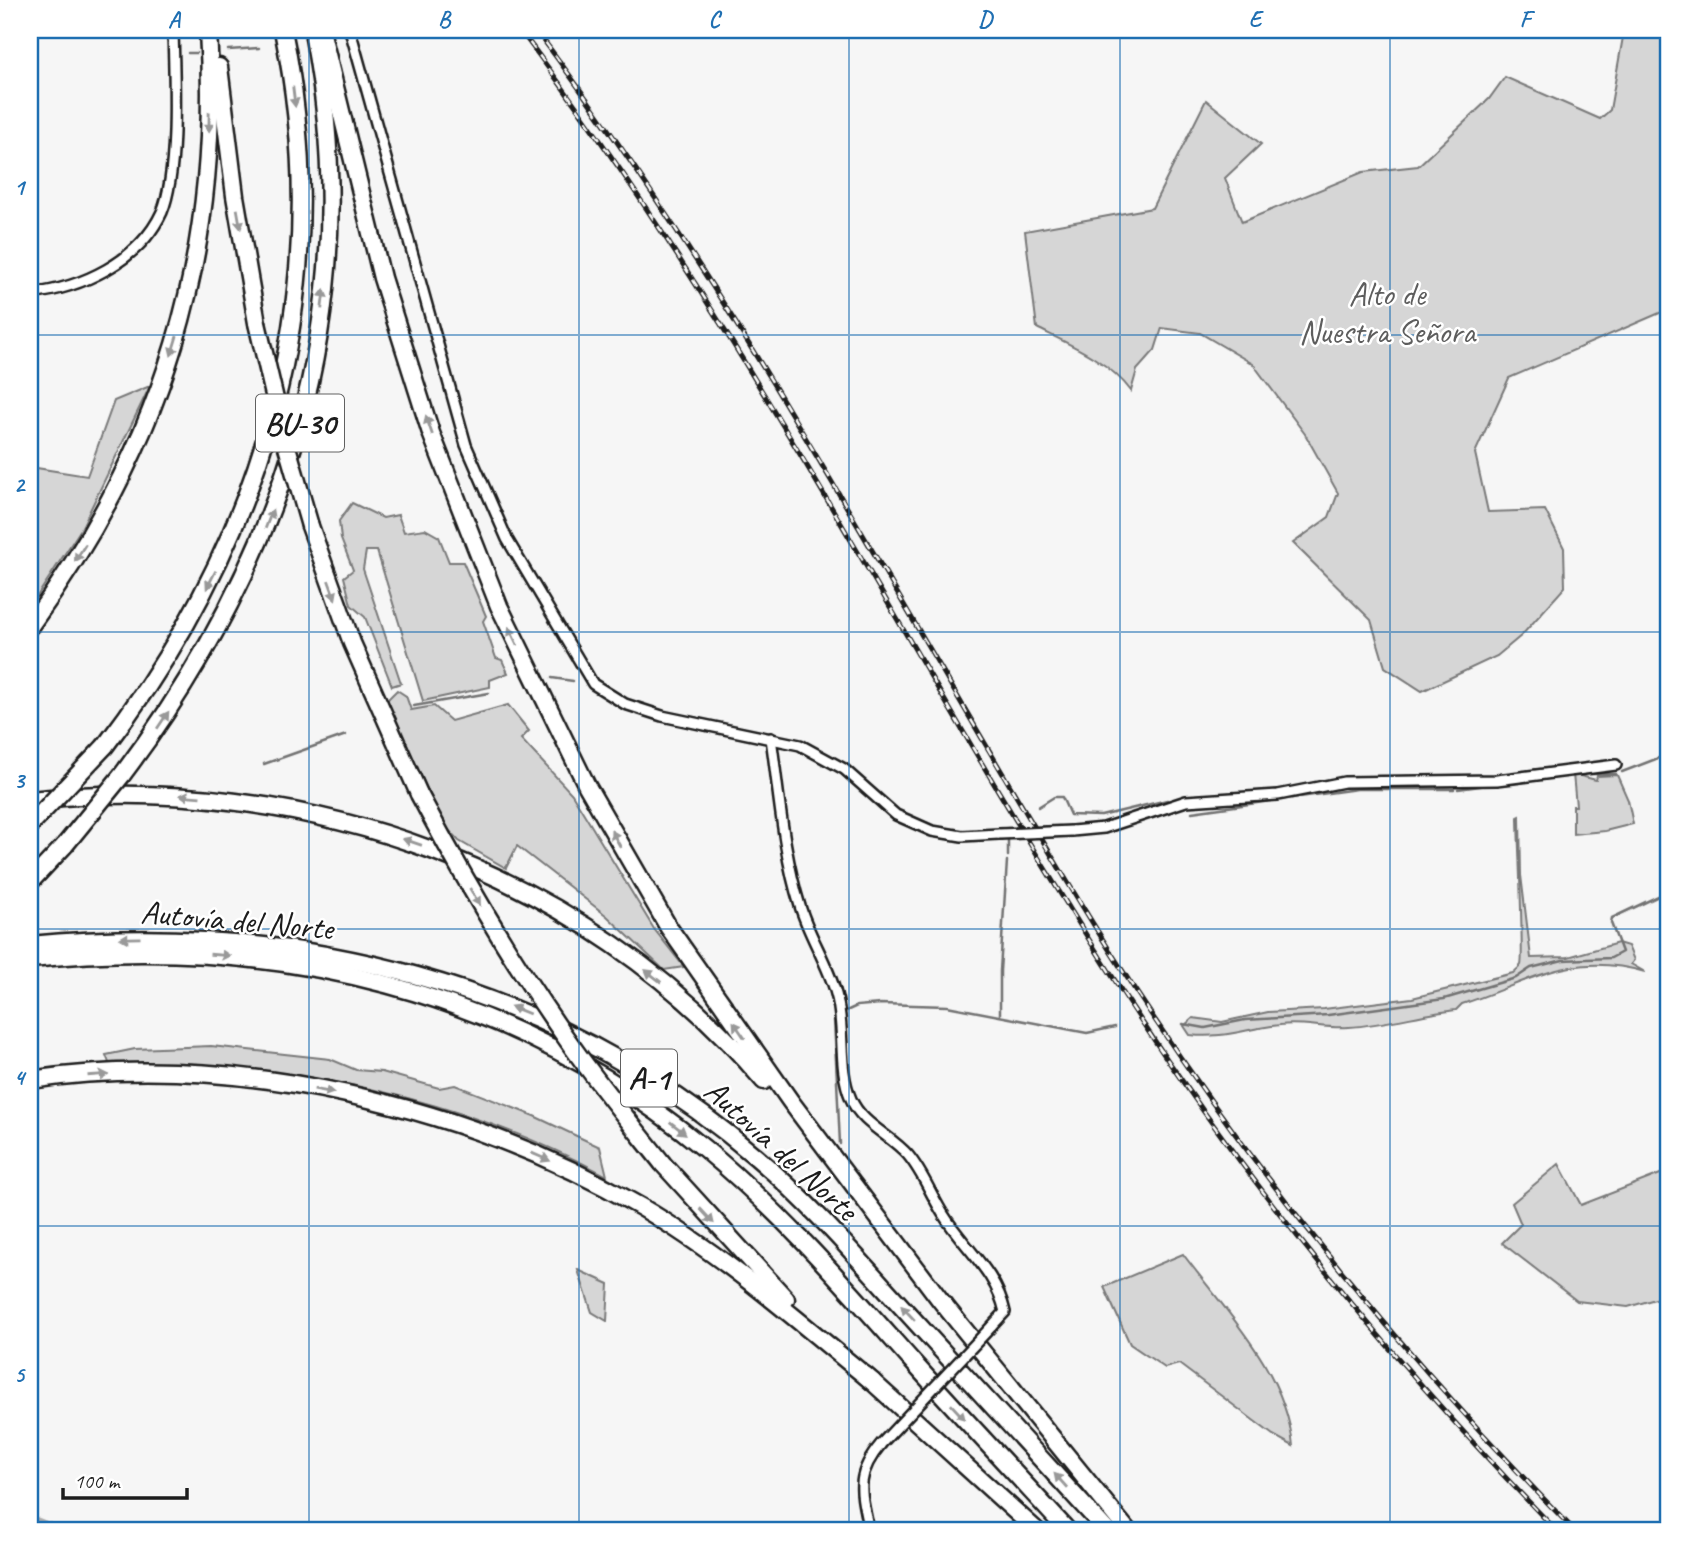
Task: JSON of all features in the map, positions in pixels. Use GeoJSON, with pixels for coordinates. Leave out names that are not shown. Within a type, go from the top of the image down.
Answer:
{"type":"FeatureCollection","features":[{"type":"Feature","properties":{"kind":"highway"},"geometry":{"type":"LineString","coordinates":[[30,626],[74,563],[122,479],[166,374],[188,302],[202,222],[207,168],[210,92],[208,30]]}},
{"type":"Feature","properties":{"kind":"highway"},"geometry":{"type":"LineString","coordinates":[[214,30],[233,185],[257,323],[283,433],[310,526],[352,643],[419,794],[466,881],[519,969],[571,1046],[663,1164],[744,1256],[873,1382],[1037,1531]]}},
{"type":"Feature","properties":{"kind":"highway","name":"BU-30"},"geometry":{"type":"LineString","coordinates":[[30,825],[105,746],[161,669],[218,568],[248,494],[279,388],[295,292],[300,193],[296,118],[283,30]]}},
{"type":"Feature","properties":{"kind":"highway","name":"BU-30"},"geometry":{"type":"LineString","coordinates":[[30,882],[65,845],[122,775],[193,673],[246,574],[283,481],[305,404],[326,280],[326,131],[312,30]]}},
{"type":"Feature","properties":{"kind":"highway"},"geometry":{"type":"LineString","coordinates":[[321,30],[382,278],[415,383],[479,558],[544,702],[613,834],[669,928],[784,1092],[941,1301]]}},
{"type":"Feature","properties":{"kind":"highway"},"geometry":{"type":"LineString","coordinates":[[30,800],[87,795],[179,795],[309,813],[430,848],[534,897],[627,956],[688,1004],[726,1039],[789,1110],[1128,1531]]}},
{"type":"Feature","properties":{"kind":"highway","name":"Autovía del Norte"},"geometry":{"type":"LineString","coordinates":[[30,945],[107,939],[190,939],[270,946],[341,957],[425,976],[474,993],[543,1020],[603,1050],[694,1107],[776,1174],[849,1249],[1107,1531]]}},
{"type":"Feature","properties":{"kind":"highway","name":"Autovía del Norte"},"geometry":{"type":"LineString","coordinates":[[30,958],[142,951],[214,954],[312,965],[406,989],[447,1003],[507,1027],[569,1057],[676,1126],[767,1205],[1068,1531]]}},
{"type":"Feature","properties":{"kind":"highway"},"geometry":{"type":"LineString","coordinates":[[30,1080],[173,1074],[255,1079],[392,1105],[491,1137],[582,1175],[667,1223],[739,1273],[873,1382]]}},
{"type":"Feature","properties":{"kind":"street"},"geometry":{"type":"LineString","coordinates":[[30,294],[69,287],[102,273],[142,239],[162,211],[172,176],[173,30]]}},
{"type":"Feature","properties":{"kind":"street"},"geometry":{"type":"LineString","coordinates":[[350,30],[466,445],[497,520],[573,655],[593,684],[625,704],[693,724],[771,738],[815,751],[844,769],[896,815],[932,831],[962,836],[1104,828],[1186,801],[1278,795],[1344,782],[1497,780],[1616,765]]}},
{"type":"Feature","properties":{"kind":"street"},"geometry":{"type":"LineString","coordinates":[[771,738],[792,878],[800,909],[836,993],[842,1028],[844,1069],[852,1100],[865,1119],[907,1154],[960,1240],[986,1268],[999,1289],[1005,1312],[881,1444],[864,1466],[861,1476],[869,1531]]}},
{"type":"Feature","properties":{"kind":"green space","name":"Alto de Nuestra Señora"},"geometry":{"type":"Polygon","coordinates":[[[1612,30],[1669,30],[1669,309],[1509,378],[1475,453],[1488,512],[1545,510],[1564,548],[1565,587],[1522,635],[1497,656],[1422,691],[1385,667],[1371,620],[1293,543],[1329,517],[1338,493],[1305,434],[1253,364],[1200,333],[1162,328],[1155,350],[1137,370],[1131,391],[1101,362],[1037,328],[1025,231],[1152,208],[1206,100],[1261,144],[1225,178],[1242,222],[1363,172],[1418,166],[1489,99],[1505,77],[1600,119],[1610,110],[1623,37],[1612,30]]]}},
{"type":"Feature","properties":{"kind":"green space"},"geometry":{"type":"Polygon","coordinates":[[[150,386],[81,529],[30,607],[30,467],[87,476],[114,401],[150,386]]]}},
{"type":"Feature","properties":{"kind":"green space"},"geometry":{"type":"Polygon","coordinates":[[[352,503],[383,518],[398,515],[404,532],[425,529],[439,537],[449,562],[463,562],[486,616],[483,621],[496,658],[502,660],[508,673],[490,680],[490,687],[423,701],[377,551],[366,551],[363,569],[401,683],[392,686],[365,617],[351,605],[344,577],[353,570],[341,539],[339,521],[352,503]]]}},
{"type":"Feature","properties":{"kind":"green space"},"geometry":{"type":"Polygon","coordinates":[[[397,690],[406,696],[411,710],[434,706],[451,721],[508,705],[529,731],[521,739],[572,794],[654,929],[684,967],[664,970],[607,916],[517,846],[506,868],[459,841],[444,825],[386,701],[397,690]]]}},
{"type":"Feature","properties":{"kind":"green space"},"geometry":{"type":"Polygon","coordinates":[[[1573,774],[1596,780],[1597,776],[1617,775],[1628,800],[1633,824],[1605,831],[1573,834],[1573,806],[1576,806],[1573,774]]]}},
{"type":"Feature","properties":{"kind":"green space"},"geometry":{"type":"Polygon","coordinates":[[[1520,816],[1521,875],[1531,958],[1568,957],[1618,943],[1628,946],[1634,960],[1631,964],[1645,972],[1618,966],[1572,967],[1530,978],[1462,1004],[1456,1010],[1362,1026],[1289,1024],[1202,1036],[1190,1035],[1184,1026],[1193,1018],[1222,1022],[1268,1012],[1324,1009],[1412,998],[1513,973],[1521,965],[1522,957],[1520,816]]]}},
{"type":"Feature","properties":{"kind":"green space"},"geometry":{"type":"Polygon","coordinates":[[[211,1046],[330,1059],[356,1070],[382,1072],[439,1088],[455,1085],[534,1116],[600,1147],[607,1176],[510,1131],[408,1098],[356,1086],[251,1070],[186,1065],[111,1068],[106,1055],[135,1049],[211,1046]]]}},
{"type":"Feature","properties":{"kind":"green space"},"geometry":{"type":"Polygon","coordinates":[[[1559,1164],[1581,1205],[1663,1173],[1664,1166],[1669,1165],[1669,1295],[1628,1307],[1577,1301],[1502,1243],[1521,1224],[1512,1203],[1559,1164]]]}},
{"type":"Feature","properties":{"kind":"green space"},"geometry":{"type":"Polygon","coordinates":[[[1183,1254],[1235,1320],[1266,1368],[1288,1419],[1293,1446],[1273,1435],[1179,1364],[1165,1368],[1130,1344],[1104,1287],[1183,1254]]]}},
{"type":"Feature","properties":{"kind":"green space"},"geometry":{"type":"Polygon","coordinates":[[[578,1270],[609,1284],[607,1321],[592,1312],[578,1270]]]}},
{"type":"Feature","properties":{"kind":"waterway"},"geometry":{"type":"LineString","coordinates":[[228,50],[259,48]]}},
{"type":"Feature","properties":{"kind":"waterway"},"geometry":{"type":"LineString","coordinates":[[188,53],[196,53]]}},
{"type":"Feature","properties":{"kind":"waterway"},"geometry":{"type":"LineString","coordinates":[[552,678],[573,681]]}},
{"type":"Feature","properties":{"kind":"waterway"},"geometry":{"type":"LineString","coordinates":[[414,706],[489,693]]}},
{"type":"Feature","properties":{"kind":"waterway"},"geometry":{"type":"LineString","coordinates":[[264,764],[346,735]]}},
{"type":"Feature","properties":{"kind":"waterway"},"geometry":{"type":"LineString","coordinates":[[1622,772],[1669,754]]}},
{"type":"Feature","properties":{"kind":"waterway"},"geometry":{"type":"LineString","coordinates":[[1578,774],[1616,774]]}},
{"type":"Feature","properties":{"kind":"waterway"},"geometry":{"type":"LineString","coordinates":[[1458,789],[1495,784]]}},
{"type":"Feature","properties":{"kind":"waterway"},"geometry":{"type":"LineString","coordinates":[[1192,812],[1357,789],[1454,789]]}},
{"type":"Feature","properties":{"kind":"waterway"},"geometry":{"type":"LineString","coordinates":[[1038,807],[1054,797],[1062,797],[1070,815],[1101,816],[1167,800]]}},
{"type":"Feature","properties":{"kind":"waterway"},"geometry":{"type":"LineString","coordinates":[[1008,828],[1008,856]]}},
{"type":"Feature","properties":{"kind":"waterway"},"geometry":{"type":"LineString","coordinates":[[1000,1015],[1007,861]]}},
{"type":"Feature","properties":{"kind":"waterway"},"geometry":{"type":"LineString","coordinates":[[1183,1024],[1205,1028],[1245,1020],[1328,1015],[1444,999],[1516,978],[1531,968],[1563,960],[1611,958],[1622,952],[1611,923],[1612,918],[1669,891]]}},
{"type":"Feature","properties":{"kind":"waterway"},"geometry":{"type":"LineString","coordinates":[[844,1012],[857,1006],[880,1004],[947,1006],[1087,1033],[1115,1027]]}},
{"type":"Feature","properties":{"kind":"waterway"},"geometry":{"type":"LineString","coordinates":[[834,1019],[840,1144]]}},
{"type":"Feature","properties":{"kind":"waterway"},"geometry":{"type":"LineString","coordinates":[[30,1523],[50,1531]]}},
{"type":"Feature","properties":{"kind":"railway"},"geometry":{"type":"LineString","coordinates":[[520,30],[600,141],[749,370],[1028,841],[1150,1034],[1202,1109],[1313,1256],[1432,1397],[1557,1531]]}},
{"type":"Feature","properties":{"kind":"railway"},"geometry":{"type":"LineString","coordinates":[[536,30],[616,140],[763,367],[1039,835],[1161,1029],[1270,1180],[1386,1325],[1575,1531]]}}]}
